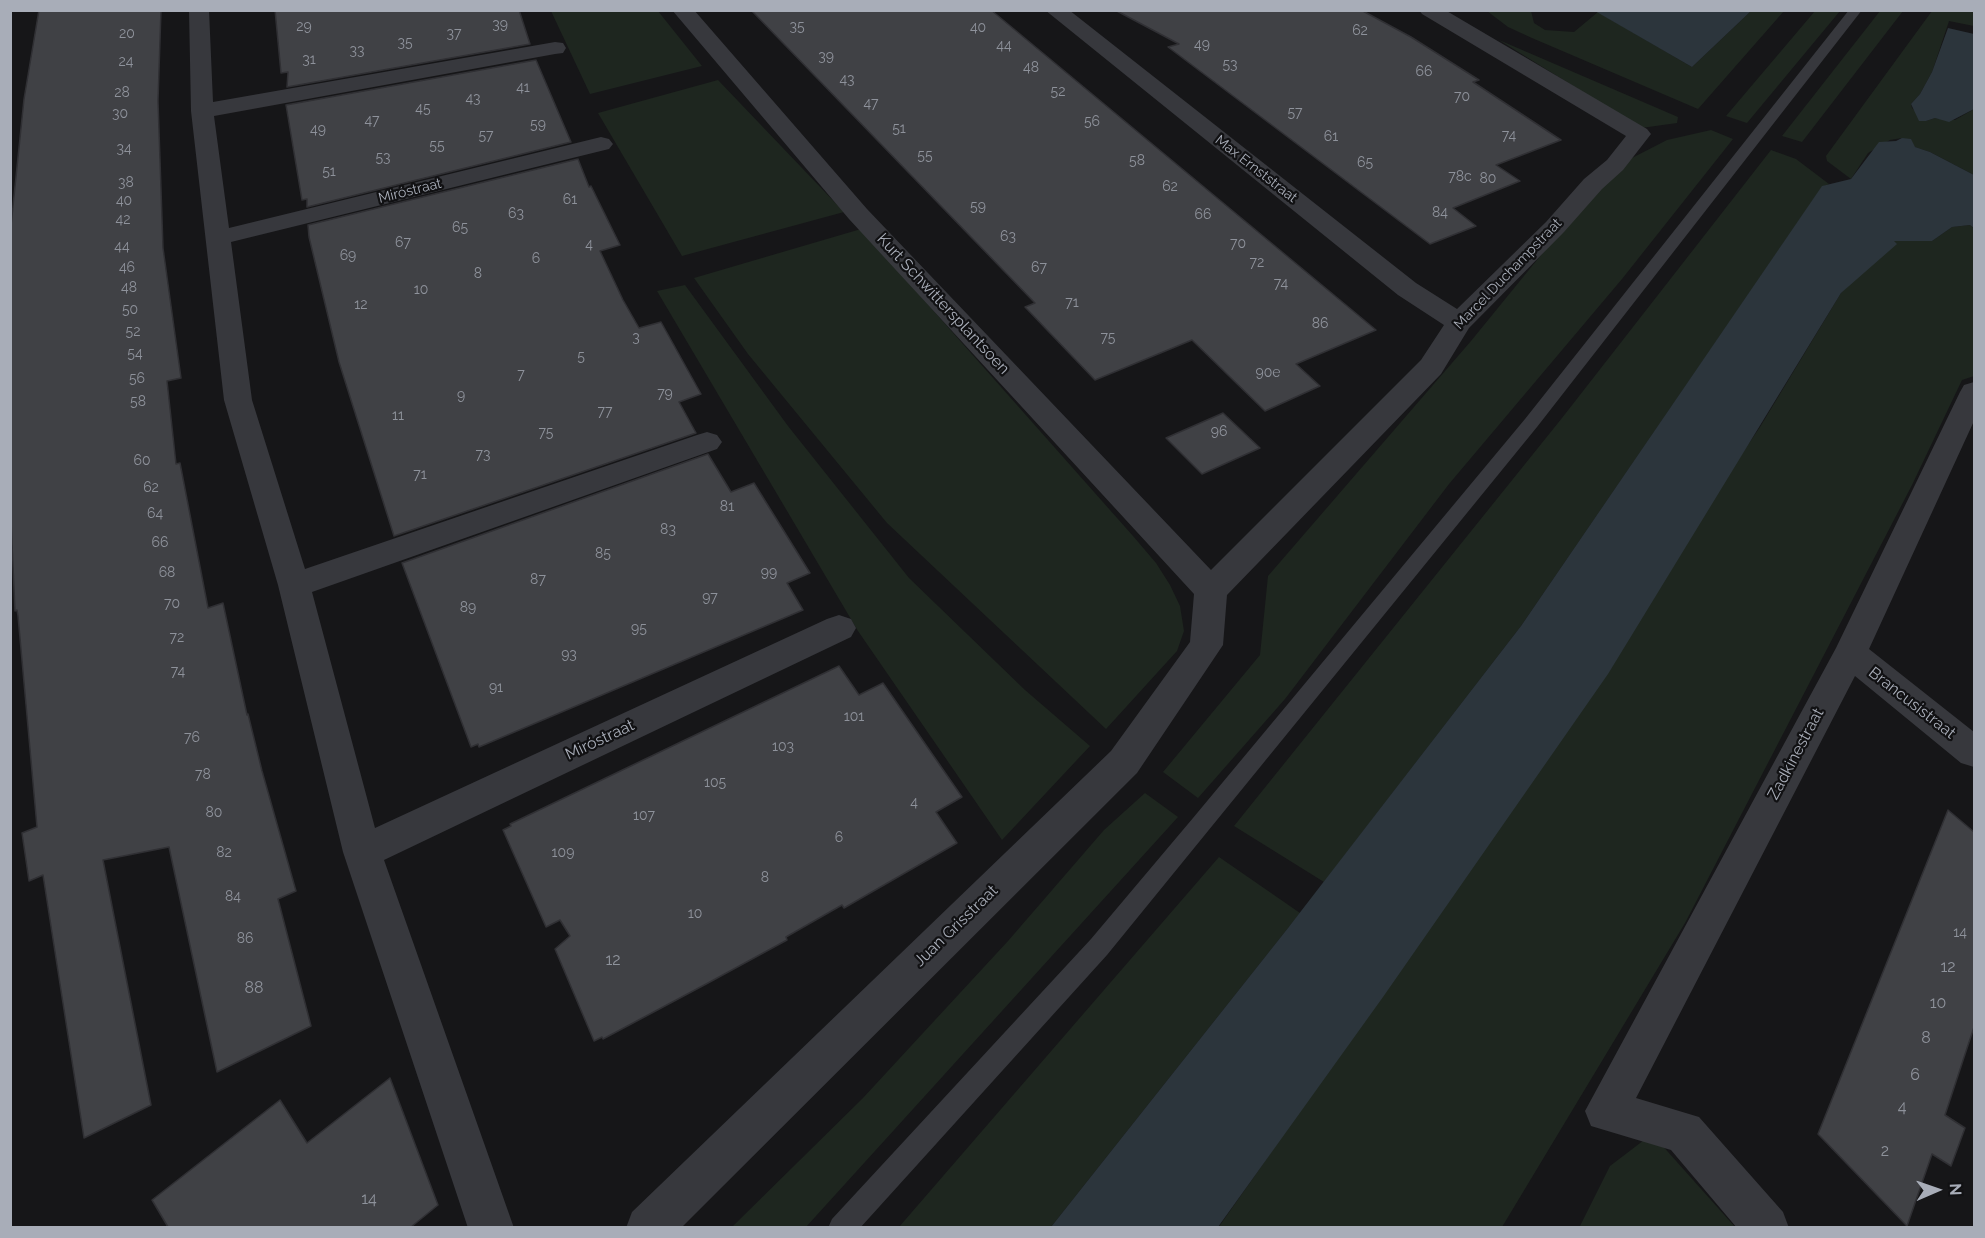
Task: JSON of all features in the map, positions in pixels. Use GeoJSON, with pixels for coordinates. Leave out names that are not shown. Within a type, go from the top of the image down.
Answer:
{"type":"FeatureCollection","features":[{"type":"Feature","properties":{"kind":"street","name":"Kurt Schwittersplantsoen"},"geometry":{"type":"LineString","coordinates":[[682,10],[858,214],[1211,591]]}},
{"type":"Feature","properties":{"kind":"street","name":"Max Ernststraat"},"geometry":{"type":"LineString","coordinates":[[1055,10],[1407,289],[1459,321]]}},
{"type":"Feature","properties":{"kind":"street","name":"Marcel Duchampstraat"},"geometry":{"type":"LineString","coordinates":[[1211,591],[1431,367],[1459,321],[1555,227],[1593,184],[1615,165],[1639,134],[1429,10]]}},
{"type":"Feature","properties":{"kind":"street"},"geometry":{"type":"LineString","coordinates":[[207,12],[202,111],[238,400],[294,585],[362,852],[491,1227]]}},
{"type":"Feature","properties":{"kind":"street"},"geometry":{"type":"LineString","coordinates":[[202,111],[555,48]]}},
{"type":"Feature","properties":{"kind":"street","name":"Miróstraat"},"geometry":{"type":"LineString","coordinates":[[218,238],[601,144]]}},
{"type":"Feature","properties":{"kind":"street","name":"Zadkinestraat"},"geometry":{"type":"LineString","coordinates":[[1767,1227],[1684,1132],[1606,1111],[1850,653],[1974,392]]}},
{"type":"Feature","properties":{"kind":"street"},"geometry":{"type":"LineString","coordinates":[[294,585],[707,442]]}},
{"type":"Feature","properties":{"kind":"street","name":"Juan Grisstraat"},"geometry":{"type":"LineString","coordinates":[[648,1227],[1124,762],[1206,645],[1211,591]]}},
{"type":"Feature","properties":{"kind":"street","name":"Miróstraat"},"geometry":{"type":"LineString","coordinates":[[362,852],[839,628]]}},
{"type":"Feature","properties":{"kind":"street","name":"Brancusistraat"},"geometry":{"type":"LineString","coordinates":[[1850,653],[1974,752]]}},
{"type":"Feature","properties":{"kind":"lane"},"geometry":{"type":"LineString","coordinates":[[842,1227],[1099,946],[1201,825],[1531,423],[1856,10]]}},
{"type":"Feature","properties":{"kind":"shaded area"},"geometry":{"type":"Polygon","coordinates":[[[551,11],[658,11],[702,66],[590,94],[551,11]]]}},
{"type":"Feature","properties":{"kind":"shaded area"},"geometry":{"type":"Polygon","coordinates":[[[1487,11],[1531,11],[1534,23],[1545,30],[1574,32],[1598,12],[1692,67],[1751,11],[1784,11],[1698,109],[1508,27],[1487,11]]]}},
{"type":"Feature","properties":{"kind":"shaded area"},"geometry":{"type":"Polygon","coordinates":[[[1595,11],[1751,11],[1692,67],[1595,11]]]}},
{"type":"Feature","properties":{"kind":"shaded area"},"geometry":{"type":"Polygon","coordinates":[[[1815,11],[1840,11],[1747,123],[1726,116],[1815,11]]]}},
{"type":"Feature","properties":{"kind":"shaded area"},"geometry":{"type":"Polygon","coordinates":[[[1880,11],[1903,11],[1802,142],[1782,136],[1880,11]]]}},
{"type":"Feature","properties":{"kind":"shaded area"},"geometry":{"type":"Polygon","coordinates":[[[1932,11],[1974,11],[1974,26],[1949,21],[1932,72],[1920,94],[1911,104],[1912,108],[1926,121],[1935,118],[1955,120],[1974,109],[1974,175],[1930,152],[1914,147],[1902,138],[1890,140],[1868,153],[1851,179],[1827,161],[1826,156],[1932,11]]]}},
{"type":"Feature","properties":{"kind":"shaded area"},"geometry":{"type":"Polygon","coordinates":[[[1948,28],[1974,34],[1974,109],[1949,122],[1935,118],[1919,121],[1911,104],[1920,94],[1932,72],[1948,28]]]}},
{"type":"Feature","properties":{"kind":"shaded area"},"geometry":{"type":"Polygon","coordinates":[[[1499,40],[1678,117],[1677,123],[1641,128],[1499,40]]]}},
{"type":"Feature","properties":{"kind":"shaded area"},"geometry":{"type":"Polygon","coordinates":[[[718,80],[844,212],[682,256],[598,113],[718,80]]]}},
{"type":"Feature","properties":{"kind":"shaded area"},"geometry":{"type":"Polygon","coordinates":[[[1711,130],[1733,139],[1622,279],[1449,484],[1285,699],[1198,798],[1163,772],[1260,655],[1268,576],[1471,341],[1572,217],[1632,158],[1667,140],[1711,130]]]}},
{"type":"Feature","properties":{"kind":"shaded area"},"geometry":{"type":"Polygon","coordinates":[[[1902,138],[1911,139],[1915,147],[1930,152],[1974,175],[1974,228],[1970,225],[1952,227],[1932,241],[1894,241],[1897,244],[1841,293],[1608,674],[1383,997],[1218,1227],[1051,1227],[1288,928],[1521,626],[1822,186],[1851,179],[1879,142],[1896,141],[1902,138]]]}},
{"type":"Feature","properties":{"kind":"shaded area"},"geometry":{"type":"Polygon","coordinates":[[[1771,150],[1796,159],[1829,184],[1822,187],[1521,626],[1324,882],[1234,826],[1562,418],[1771,150]]]}},
{"type":"Feature","properties":{"kind":"shaded area"},"geometry":{"type":"Polygon","coordinates":[[[1970,225],[1974,228],[1974,376],[1962,380],[1912,485],[1685,923],[1502,1227],[1218,1228],[1760,427],[1841,293],[1893,241],[1932,241],[1952,227],[1970,225]]]}},
{"type":"Feature","properties":{"kind":"shaded area"},"geometry":{"type":"Polygon","coordinates":[[[861,229],[1133,536],[1156,563],[1170,585],[1180,606],[1184,631],[1177,651],[1106,729],[887,523],[748,354],[694,278],[861,229]]]}},
{"type":"Feature","properties":{"kind":"shaded area"},"geometry":{"type":"Polygon","coordinates":[[[685,285],[788,426],[909,578],[1025,690],[1090,746],[1002,840],[858,631],[657,291],[685,285]]]}},
{"type":"Feature","properties":{"kind":"shaded area"},"geometry":{"type":"Polygon","coordinates":[[[1145,793],[1178,817],[806,1227],[732,1227],[863,1098],[1008,941],[1104,830],[1145,793]]]}},
{"type":"Feature","properties":{"kind":"shaded area"},"geometry":{"type":"Polygon","coordinates":[[[1219,857],[1300,913],[1051,1227],[899,1227],[1219,857]]]}},
{"type":"Feature","properties":{"kind":"shaded area"},"geometry":{"type":"Polygon","coordinates":[[[1652,1134],[1735,1227],[1579,1228],[1610,1166],[1652,1134]]]}},
{"type":"Feature","properties":{"kind":"building"},"geometry":{"type":"Polygon","coordinates":[[[39,10],[161,10],[158,101],[163,248],[181,378],[167,381],[176,464],[180,463],[208,608],[223,603],[247,715],[296,891],[278,899],[311,1026],[217,1072],[169,847],[103,860],[151,1105],[84,1138],[43,875],[29,881],[22,833],[37,827],[18,616],[17,610],[15,611],[10,499],[10,235],[24,99],[39,10]]]}},
{"type":"Feature","properties":{"kind":"building"},"geometry":{"type":"Polygon","coordinates":[[[275,10],[519,10],[530,44],[287,87],[288,72],[281,73],[275,10]]]}},
{"type":"Feature","properties":{"kind":"building"},"geometry":{"type":"Polygon","coordinates":[[[751,10],[991,10],[1376,330],[1296,364],[1320,386],[1265,411],[1192,340],[1095,380],[1025,307],[1035,303],[751,10]]]}},
{"type":"Feature","properties":{"kind":"building"},"geometry":{"type":"Polygon","coordinates":[[[1115,10],[1361,10],[1411,37],[1479,80],[1473,82],[1561,140],[1496,165],[1520,181],[1453,208],[1476,226],[1430,244],[1168,47],[1179,44],[1115,10]]]}},
{"type":"Feature","properties":{"kind":"building"},"geometry":{"type":"Polygon","coordinates":[[[536,60],[571,142],[307,207],[307,199],[302,200],[286,105],[536,60]]]}},
{"type":"Feature","properties":{"kind":"building"},"geometry":{"type":"Polygon","coordinates":[[[578,159],[589,187],[591,186],[620,245],[600,251],[623,300],[639,328],[661,322],[701,394],[679,402],[696,433],[394,536],[339,362],[308,225],[578,159]]]}},
{"type":"Feature","properties":{"kind":"building"},"geometry":{"type":"Polygon","coordinates":[[[1223,413],[1260,448],[1202,474],[1166,438],[1223,413]]]}},
{"type":"Feature","properties":{"kind":"building"},"geometry":{"type":"Polygon","coordinates":[[[708,454],[731,492],[754,483],[810,573],[787,583],[803,610],[479,747],[478,744],[471,747],[402,563],[708,454]]]}},
{"type":"Feature","properties":{"kind":"building"},"geometry":{"type":"Polygon","coordinates":[[[839,666],[859,695],[883,683],[962,797],[936,812],[957,843],[844,908],[842,905],[786,937],[787,940],[603,1039],[602,1037],[594,1041],[555,949],[570,936],[560,920],[546,927],[503,830],[511,826],[510,824],[839,666]]]}},
{"type":"Feature","properties":{"kind":"building"},"geometry":{"type":"Polygon","coordinates":[[[1948,810],[1974,832],[1974,1027],[1945,1115],[1965,1128],[1951,1166],[1932,1154],[1907,1226],[1818,1134],[1948,810]]]}},
{"type":"Feature","properties":{"kind":"building"},"geometry":{"type":"Polygon","coordinates":[[[390,1078],[438,1205],[411,1227],[168,1227],[152,1200],[280,1100],[307,1143],[390,1078]]]}}]}
